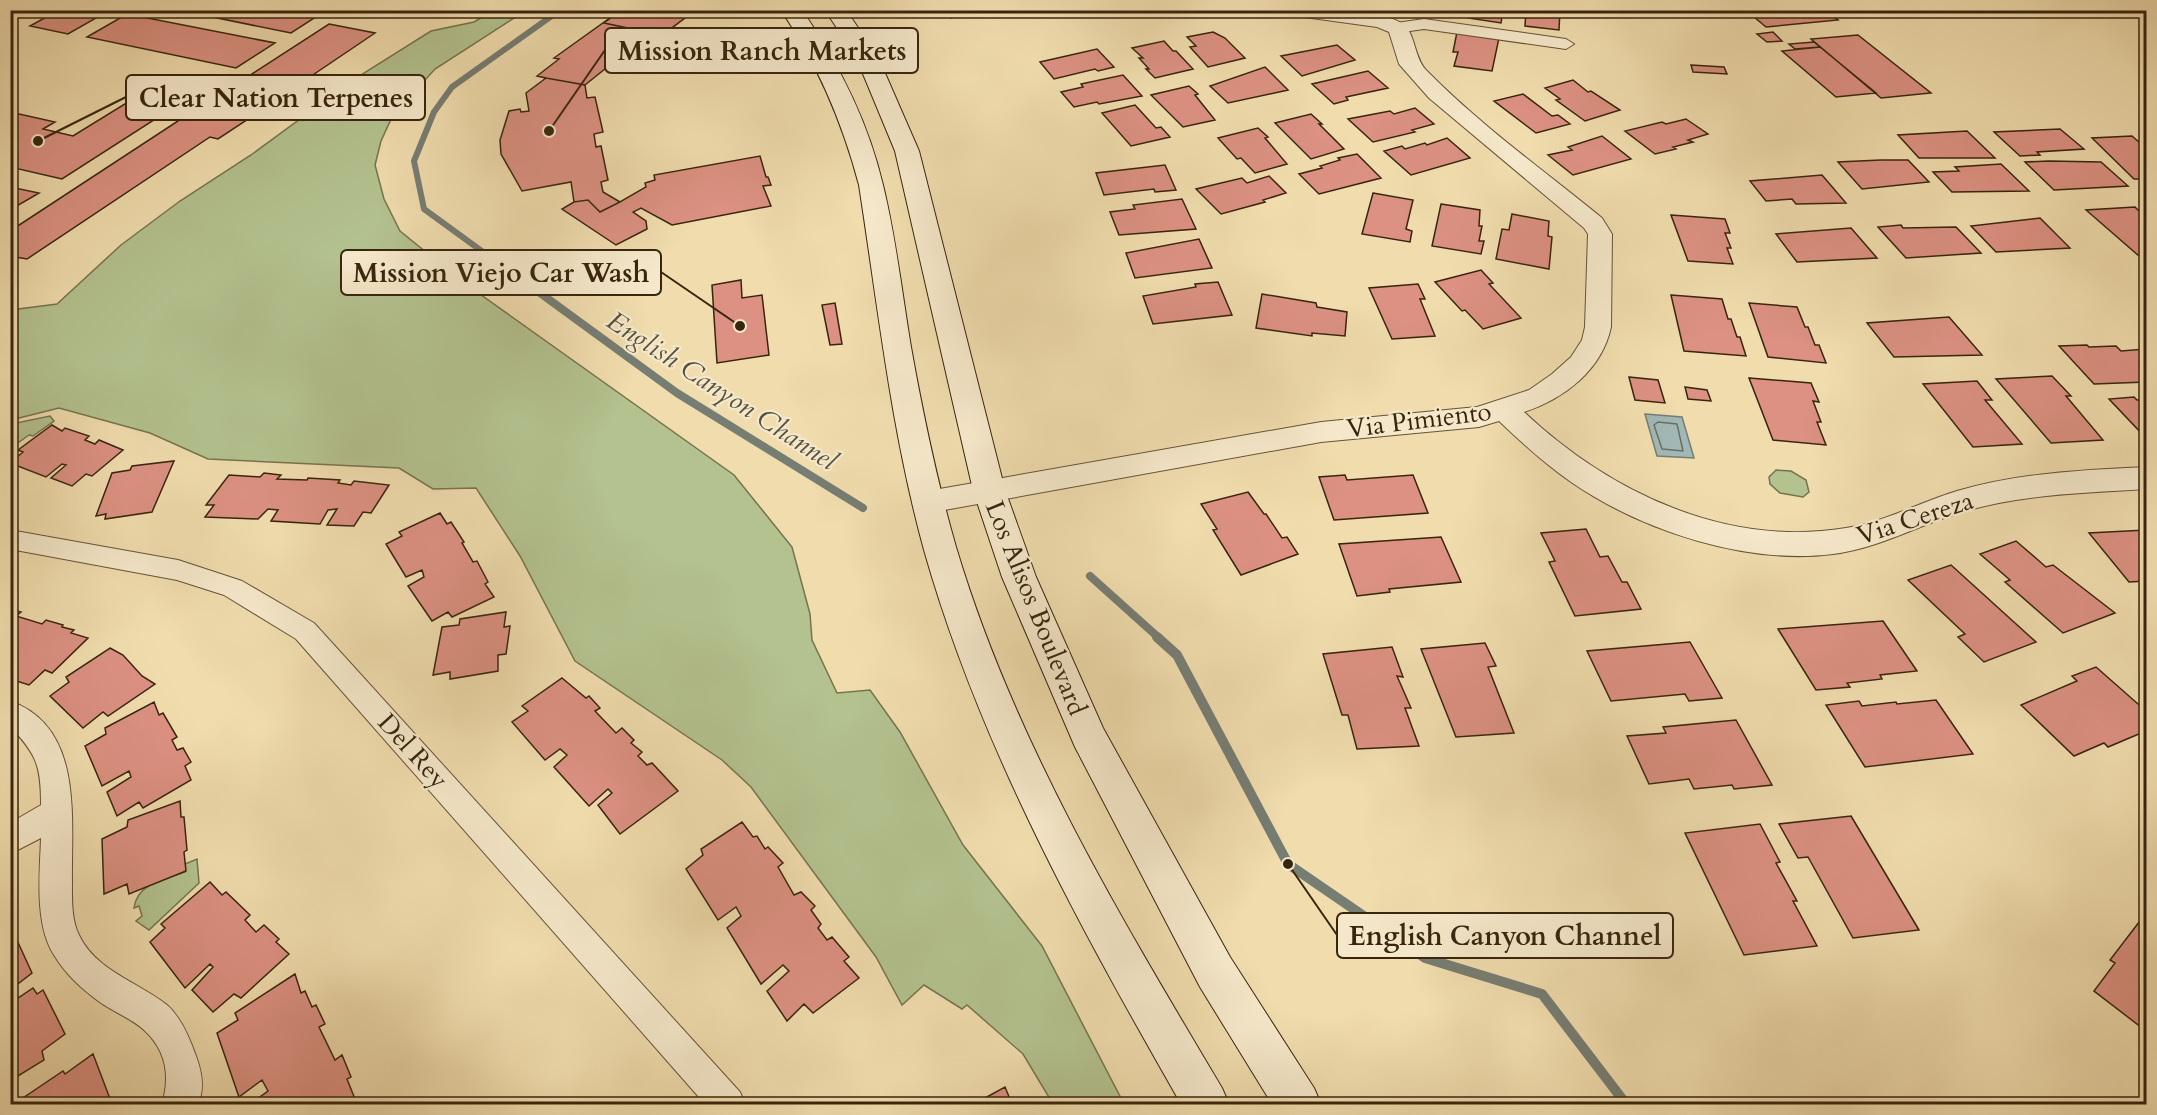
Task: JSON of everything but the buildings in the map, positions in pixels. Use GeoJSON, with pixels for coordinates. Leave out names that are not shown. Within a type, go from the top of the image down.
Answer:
{"type":"FeatureCollection","features":[{"type":"Feature","properties":{"kind":"main road"},"geometry":{"type":"LineString","coordinates":[[791,10],[844,98],[865,160],[873,195],[914,440],[928,502],[972,642],[1029,778],[1072,869],[1206,1104]]}},
{"type":"Feature","properties":{"kind":"main road","name":"Los Alisos Boulevard"},"geometry":{"type":"LineString","coordinates":[[835,10],[867,57],[907,151],[989,490],[1019,577],[1088,736],[1215,972],[1298,1104]]}},
{"type":"Feature","properties":{"kind":"street"},"geometry":{"type":"LineString","coordinates":[[1297,10],[1381,22],[1396,28],[1424,24],[1566,44]]}},
{"type":"Feature","properties":{"kind":"street","name":"Via Pimiento"},"geometry":{"type":"LineString","coordinates":[[928,502],[1321,432],[1479,417],[1539,397],[1562,381],[1581,363],[1595,339],[1598,327],[1600,234],[1593,223],[1578,209],[1437,93],[1409,64],[1402,36],[1396,28]]}},
{"type":"Feature","properties":{"kind":"street","name":"Via Cereza"},"geometry":{"type":"LineString","coordinates":[[1505,410],[1552,454],[1614,496],[1653,514],[1698,530],[1778,543],[1815,544],[1848,540],[1885,531],[1932,511],[2006,489],[2146,478]]}},
{"type":"Feature","properties":{"kind":"street","name":"Del Rey"},"geometry":{"type":"LineString","coordinates":[[10,539],[178,570],[232,588],[305,631],[728,1104]]}},
{"type":"Feature","properties":{"kind":"street"},"geometry":{"type":"LineString","coordinates":[[10,713],[20,717],[39,738],[51,758],[56,786],[57,906],[64,942],[85,970],[114,992],[156,1018],[175,1045],[185,1073],[183,1098],[179,1104]]}},
{"type":"Feature","properties":{"kind":"street"},"geometry":{"type":"LineString","coordinates":[[10,840],[55,813]]}},
{"type":"Feature","properties":{"kind":"green space"},"geometry":{"type":"Polygon","coordinates":[[[492,11],[525,11],[435,69],[393,115],[381,141],[375,165],[384,199],[400,231],[463,282],[734,475],[792,547],[810,614],[812,640],[837,693],[870,690],[900,732],[963,845],[1042,946],[1124,1104],[1053,1104],[1023,1054],[967,1005],[962,1009],[924,985],[902,1005],[876,957],[751,787],[722,760],[575,661],[520,556],[476,488],[433,489],[399,468],[208,459],[150,433],[59,408],[11,420],[11,310],[57,304],[121,245],[180,201],[251,155],[356,78],[431,31],[474,22],[492,11]]]}},
{"type":"Feature","properties":{"kind":"green space"},"geometry":{"type":"Polygon","coordinates":[[[50,416],[54,421],[15,445],[14,454],[11,456],[11,424],[50,416]]]}},
{"type":"Feature","properties":{"kind":"green space"},"geometry":{"type":"Polygon","coordinates":[[[1776,470],[1791,471],[1806,480],[1809,492],[1803,497],[1780,493],[1770,484],[1769,477],[1776,470]]]}},
{"type":"Feature","properties":{"kind":"green space"},"geometry":{"type":"Polygon","coordinates":[[[197,859],[199,883],[149,930],[136,921],[142,916],[139,906],[134,908],[140,893],[153,883],[185,872],[185,864],[197,859]]]}},
{"type":"Feature","properties":{"kind":"water"},"geometry":{"type":"Polygon","coordinates":[[[1645,414],[1682,417],[1694,458],[1657,456],[1645,414]]]}},
{"type":"Feature","properties":{"kind":"waterway","name":"English Canyon Channel"},"geometry":{"type":"LineString","coordinates":[[516,276],[424,209],[414,161],[434,112],[452,87],[560,10]]}},
{"type":"Feature","properties":{"kind":"waterway","name":"English Canyon Channel"},"geometry":{"type":"LineString","coordinates":[[514,274],[677,393],[863,508]]}},
{"type":"Feature","properties":{"kind":"waterway","name":"English Canyon Channel"},"geometry":{"type":"LineString","coordinates":[[1090,576],[1159,638]]}},
{"type":"Feature","properties":{"kind":"waterway","name":"English Canyon Channel"},"geometry":{"type":"LineString","coordinates":[[1157,637],[1177,655],[1288,864],[1425,958],[1542,994],[1626,1104]]}},
{"type":"Feature","properties":{"kind":"place","name":"Mission Ranch Markets"},"geometry":{"type":"Point","coordinates":[549,131]}},
{"type":"Feature","properties":{"kind":"place","name":"Clear Nation Terpenes"},"geometry":{"type":"Point","coordinates":[38,141]}},
{"type":"Feature","properties":{"kind":"place","name":"Mission Viejo Car Wash"},"geometry":{"type":"Point","coordinates":[740,326]}},
{"type":"Feature","properties":{"kind":"place","name":"English Canyon Channel"},"geometry":{"type":"Point","coordinates":[1288,864]}}]}
